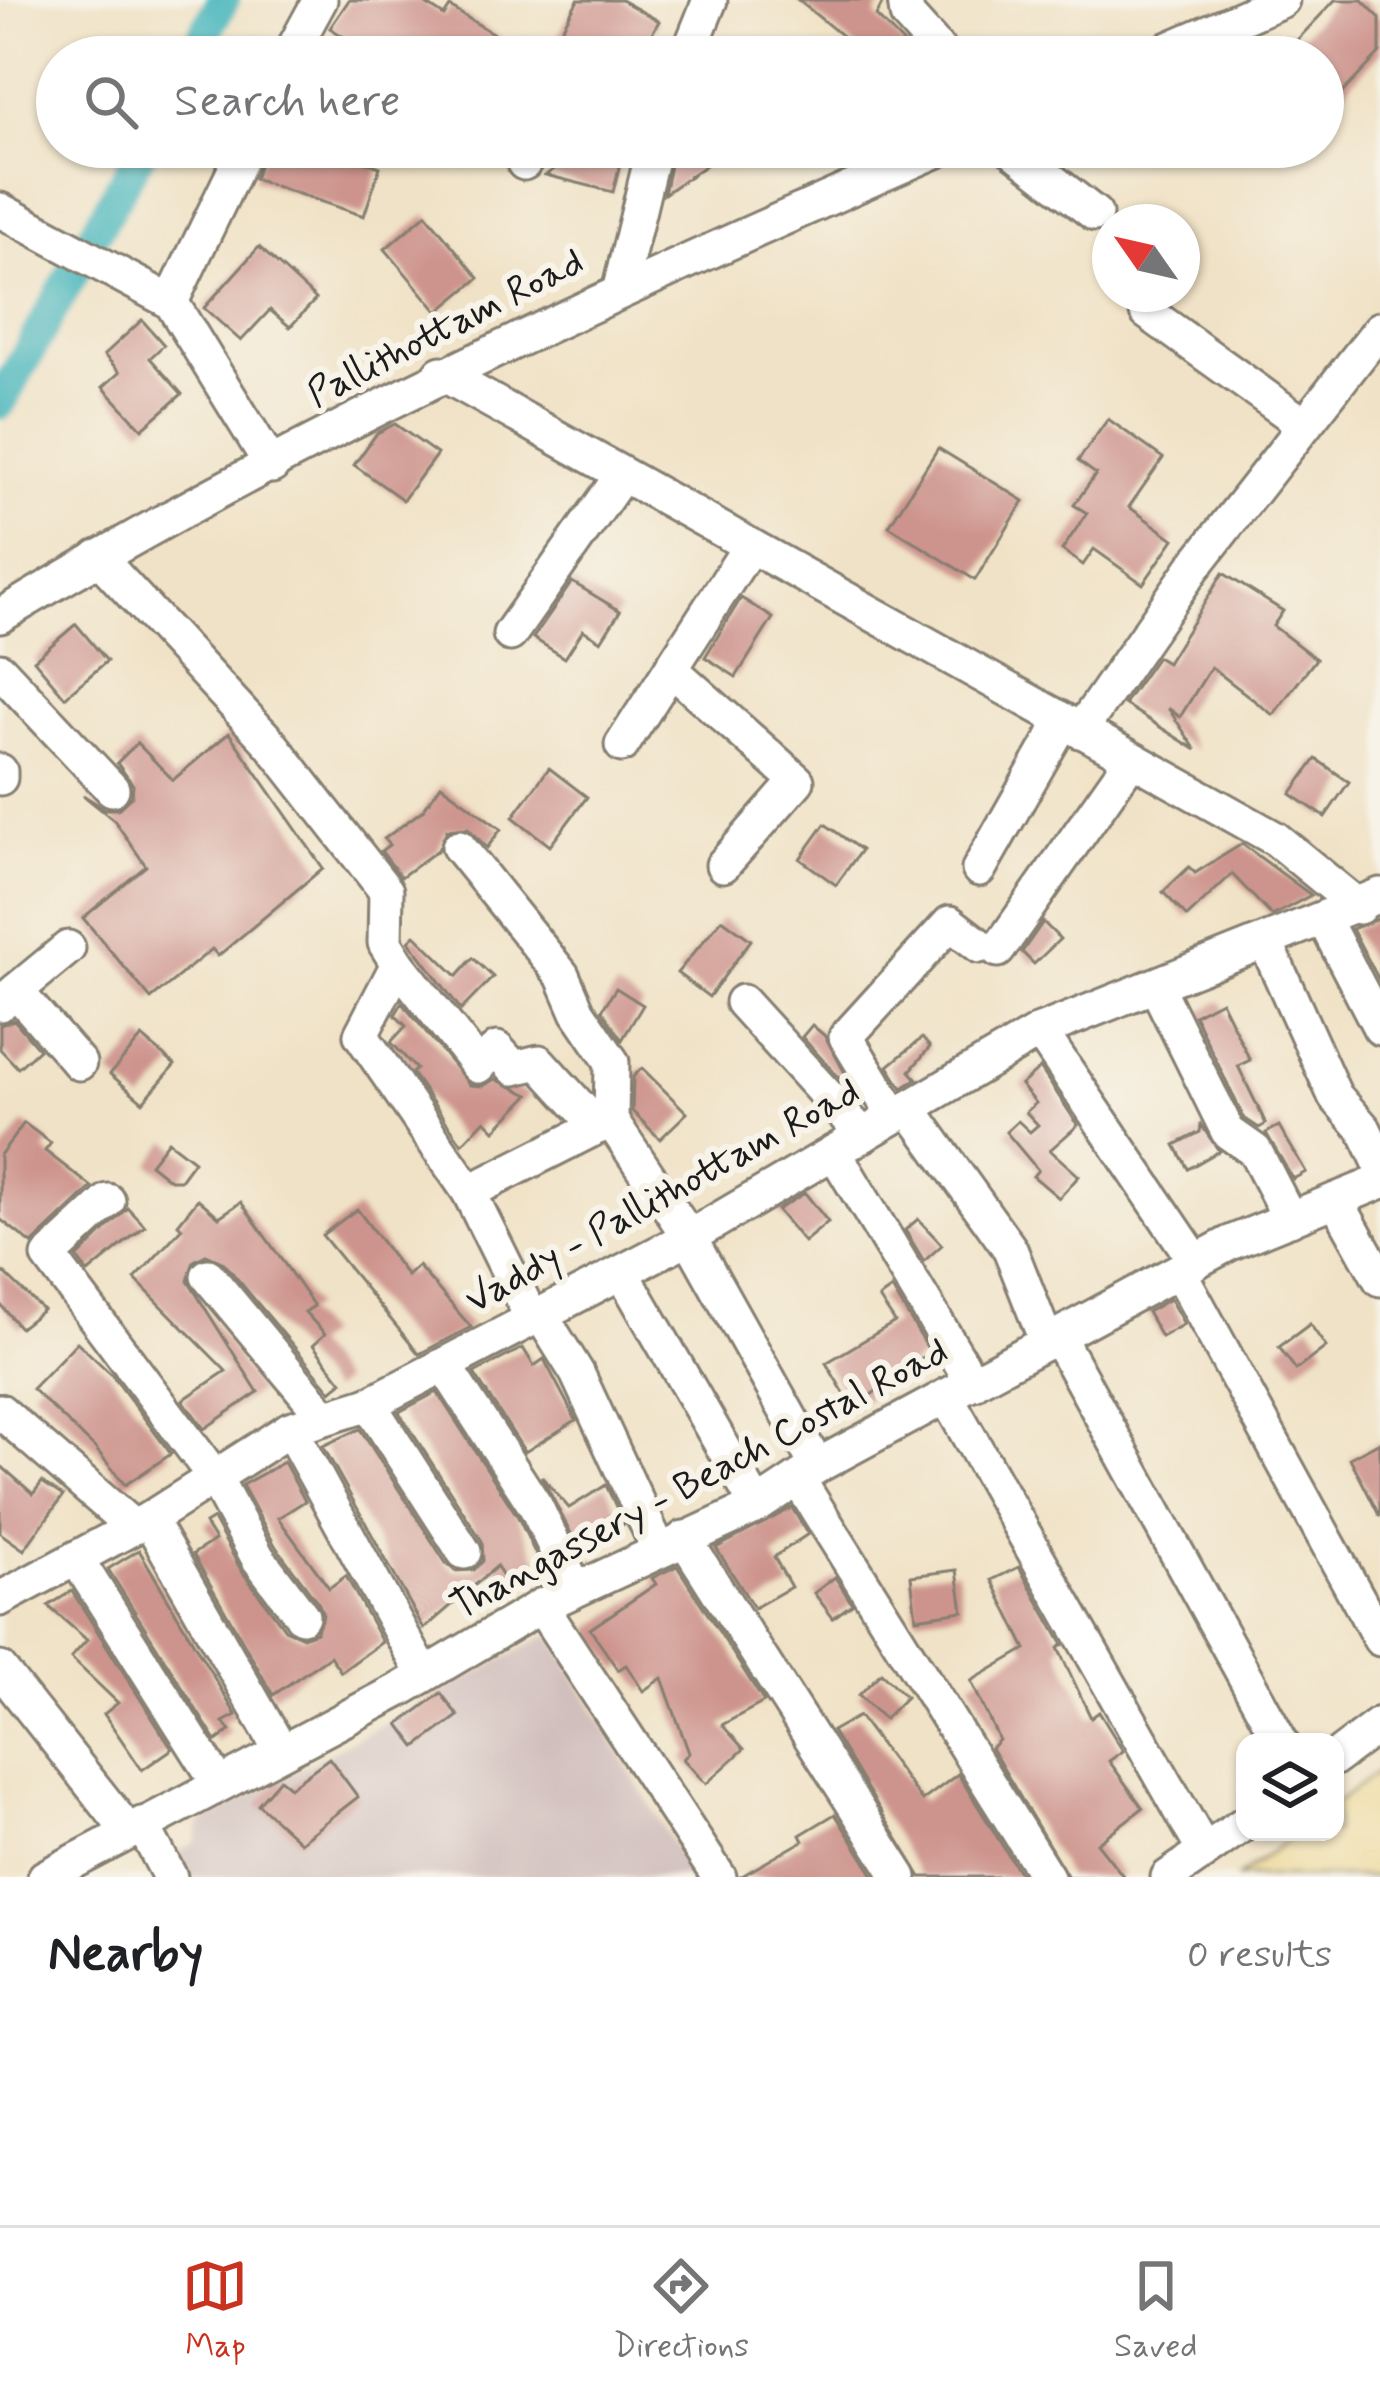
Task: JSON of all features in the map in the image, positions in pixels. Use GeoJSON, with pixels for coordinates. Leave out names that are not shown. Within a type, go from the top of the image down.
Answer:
{"type":"FeatureCollection","features":[{"type":"Feature","properties":{"kind":"street"},"geometry":{"type":"LineString","coordinates":[[300,36],[320,0]]}},
{"type":"Feature","properties":{"kind":"street"},"geometry":{"type":"LineString","coordinates":[[695,36],[710,0]]}},
{"type":"Feature","properties":{"kind":"street"},"geometry":{"type":"LineString","coordinates":[[905,0],[907,15],[926,36]]}},
{"type":"Feature","properties":{"kind":"street"},"geometry":{"type":"LineString","coordinates":[[1199,36],[1282,0]]}},
{"type":"Feature","properties":{"kind":"street"},"geometry":{"type":"LineString","coordinates":[[161,295],[234,168]]}},
{"type":"Feature","properties":{"kind":"street"},"geometry":{"type":"LineString","coordinates":[[620,288],[649,168]]}},
{"type":"Feature","properties":{"kind":"street","name":"Pallithottam Road"},"geometry":{"type":"LineString","coordinates":[[0,616],[98,557],[441,373],[620,288],[897,168]]}},
{"type":"Feature","properties":{"kind":"street"},"geometry":{"type":"LineString","coordinates":[[1036,168],[1092,212]]}},
{"type":"Feature","properties":{"kind":"street"},"geometry":{"type":"LineString","coordinates":[[0,210],[161,295],[272,466]]}},
{"type":"Feature","properties":{"kind":"street"},"geometry":{"type":"LineString","coordinates":[[1147,312],[1303,424]]}},
{"type":"Feature","properties":{"kind":"street"},"geometry":{"type":"LineString","coordinates":[[979,868],[1071,726],[1380,329]]}},
{"type":"Feature","properties":{"kind":"street"},"geometry":{"type":"LineString","coordinates":[[441,373],[1276,839],[1369,901]]}},
{"type":"Feature","properties":{"kind":"street"},"geometry":{"type":"LineString","coordinates":[[510,634],[622,475]]}},
{"type":"Feature","properties":{"kind":"street"},"geometry":{"type":"LineString","coordinates":[[622,746],[750,546]]}},
{"type":"Feature","properties":{"kind":"street"},"geometry":{"type":"LineString","coordinates":[[98,557],[271,744],[386,891],[385,944],[478,1066],[497,1049],[514,1068],[539,1062],[604,1124],[689,1237],[808,1472],[1047,1877]]}},
{"type":"Feature","properties":{"kind":"street"},"geometry":{"type":"LineString","coordinates":[[671,669],[797,781],[723,865]]}},
{"type":"Feature","properties":{"kind":"street"},"geometry":{"type":"LineString","coordinates":[[0,670],[112,789]]}},
{"type":"Feature","properties":{"kind":"street"},"geometry":{"type":"LineString","coordinates":[[1131,760],[989,948],[950,923],[846,1036],[1010,1249],[1053,1340],[1276,1733]]}},
{"type":"Feature","properties":{"kind":"street"},"geometry":{"type":"LineString","coordinates":[[459,847],[562,975],[578,1012],[612,1062],[604,1124]]}},
{"type":"Feature","properties":{"kind":"street","name":"Vaddy - Pallithottam Road"},"geometry":{"type":"LineString","coordinates":[[0,1599],[141,1523],[290,1429],[369,1404],[689,1237],[1040,1031],[1369,901]]}},
{"type":"Feature","properties":{"kind":"street"},"geometry":{"type":"LineString","coordinates":[[1324,920],[1380,1028]]}},
{"type":"Feature","properties":{"kind":"street"},"geometry":{"type":"LineString","coordinates":[[1266,943],[1335,1096],[1364,1129],[1380,1163]]}},
{"type":"Feature","properties":{"kind":"street"},"geometry":{"type":"LineString","coordinates":[[68,948],[8,998],[80,1063]]}},
{"type":"Feature","properties":{"kind":"street"},"geometry":{"type":"LineString","coordinates":[[398,964],[361,1035],[469,1192],[536,1317],[577,1373],[672,1544],[900,1877]]}},
{"type":"Feature","properties":{"kind":"street"},"geometry":{"type":"LineString","coordinates":[[1156,986],[1228,1132],[1255,1150],[1290,1219]]}},
{"type":"Feature","properties":{"kind":"street"},"geometry":{"type":"LineString","coordinates":[[742,1002],[849,1143],[960,1390],[1204,1852]]}},
{"type":"Feature","properties":{"kind":"street"},"geometry":{"type":"LineString","coordinates":[[1040,1031],[1187,1267],[1380,1639]]}},
{"type":"Feature","properties":{"kind":"street"},"geometry":{"type":"LineString","coordinates":[[469,1192],[604,1124]]}},
{"type":"Feature","properties":{"kind":"street","name":"Thangassery - Beach Costal Road"},"geometry":{"type":"LineString","coordinates":[[40,1875],[424,1676],[541,1606],[757,1506],[808,1472],[1187,1267],[1380,1182]]}},
{"type":"Feature","properties":{"kind":"street"},"geometry":{"type":"LineString","coordinates":[[1336,1200],[1380,1279]]}},
{"type":"Feature","properties":{"kind":"street"},"geometry":{"type":"LineString","coordinates":[[108,1201],[49,1256],[213,1475],[258,1558],[302,1616]]}},
{"type":"Feature","properties":{"kind":"street"},"geometry":{"type":"LineString","coordinates":[[622,1272],[757,1506]]}},
{"type":"Feature","properties":{"kind":"street"},"geometry":{"type":"LineString","coordinates":[[208,1276],[325,1417]]}},
{"type":"Feature","properties":{"kind":"street"},"geometry":{"type":"LineString","coordinates":[[445,1365],[536,1507],[575,1589]]}},
{"type":"Feature","properties":{"kind":"street"},"geometry":{"type":"LineString","coordinates":[[369,1404],[464,1552]]}},
{"type":"Feature","properties":{"kind":"street"},"geometry":{"type":"LineString","coordinates":[[0,1411],[141,1523],[281,1751]]}},
{"type":"Feature","properties":{"kind":"street"},"geometry":{"type":"LineString","coordinates":[[290,1429],[424,1676]]}},
{"type":"Feature","properties":{"kind":"street"},"geometry":{"type":"LineString","coordinates":[[76,1558],[219,1784]]}},
{"type":"Feature","properties":{"kind":"street"},"geometry":{"type":"LineString","coordinates":[[541,1606],[719,1877]]}},
{"type":"Feature","properties":{"kind":"street"},"geometry":{"type":"LineString","coordinates":[[0,1669],[135,1827],[170,1877]]}},
{"type":"Feature","properties":{"kind":"street"},"geometry":{"type":"LineString","coordinates":[[1344,1751],[1380,1724]]}},
{"type":"Feature","properties":{"kind":"street"},"geometry":{"type":"LineString","coordinates":[[1168,1877],[1236,1829]]}},
{"type":"Feature","properties":{"kind":"shaded area"},"geometry":{"type":"Polygon","coordinates":[[[550,1634],[692,1877],[156,1877],[151,1868],[196,1842],[200,1823],[550,1634]]]}},
{"type":"Feature","properties":{"kind":"sand"},"geometry":{"type":"Polygon","coordinates":[[[1380,1770],[1380,1877],[1238,1877],[1286,1841],[1344,1841],[1344,1797],[1380,1770]]]}},
{"type":"Feature","properties":{"kind":"building"},"geometry":{"type":"Polygon","coordinates":[[[349,0],[420,0],[444,16],[450,7],[497,36],[342,36],[330,28],[349,0]]]}},
{"type":"Feature","properties":{"kind":"building"},"geometry":{"type":"Polygon","coordinates":[[[578,0],[621,0],[659,21],[651,36],[558,36],[578,0]]]}},
{"type":"Feature","properties":{"kind":"building"},"geometry":{"type":"Polygon","coordinates":[[[798,0],[884,0],[876,16],[896,36],[842,36],[798,0]]]}},
{"type":"Feature","properties":{"kind":"building"},"geometry":{"type":"Polygon","coordinates":[[[1335,0],[1362,0],[1380,18],[1380,53],[1344,91],[1344,36],[1301,36],[1335,0]]]}},
{"type":"Feature","properties":{"kind":"building"},"geometry":{"type":"Polygon","coordinates":[[[258,168],[380,168],[364,216],[254,179],[258,168]]]}},
{"type":"Feature","properties":{"kind":"building"},"geometry":{"type":"Polygon","coordinates":[[[556,168],[619,168],[613,192],[546,175],[556,168]]]}},
{"type":"Feature","properties":{"kind":"building"},"geometry":{"type":"Polygon","coordinates":[[[670,168],[702,168],[664,194],[670,168]]]}},
{"type":"Feature","properties":{"kind":"building"},"geometry":{"type":"Polygon","coordinates":[[[426,214],[479,278],[438,312],[385,249],[426,214]]]}},
{"type":"Feature","properties":{"kind":"building"},"geometry":{"type":"Polygon","coordinates":[[[259,247],[316,299],[290,327],[270,310],[241,341],[204,308],[259,247]]]}},
{"type":"Feature","properties":{"kind":"building"},"geometry":{"type":"Polygon","coordinates":[[[142,320],[164,345],[150,358],[182,394],[142,429],[103,387],[120,372],[104,355],[142,320]]]}},
{"type":"Feature","properties":{"kind":"building"},"geometry":{"type":"Polygon","coordinates":[[[1108,419],[1163,458],[1129,507],[1174,539],[1143,584],[1094,549],[1083,565],[1062,550],[1087,513],[1074,505],[1096,474],[1078,461],[1108,419]]]}},
{"type":"Feature","properties":{"kind":"building"},"geometry":{"type":"Polygon","coordinates":[[[395,424],[437,454],[403,500],[354,465],[377,433],[395,424]]]}},
{"type":"Feature","properties":{"kind":"building"},"geometry":{"type":"Polygon","coordinates":[[[938,448],[1024,501],[975,580],[889,526],[938,448]]]}},
{"type":"Feature","properties":{"kind":"building"},"geometry":{"type":"Polygon","coordinates":[[[1223,573],[1283,611],[1273,626],[1316,659],[1273,715],[1211,667],[1180,717],[1168,708],[1196,750],[1124,704],[1157,657],[1167,663],[1223,573]]]}},
{"type":"Feature","properties":{"kind":"building"},"geometry":{"type":"Polygon","coordinates":[[[572,582],[620,611],[601,641],[583,630],[565,658],[533,638],[572,582]]]}},
{"type":"Feature","properties":{"kind":"building"},"geometry":{"type":"Polygon","coordinates":[[[741,598],[773,618],[736,677],[705,657],[741,598]]]}},
{"type":"Feature","properties":{"kind":"building"},"geometry":{"type":"Polygon","coordinates":[[[76,624],[107,661],[65,697],[34,660],[76,624]]]}},
{"type":"Feature","properties":{"kind":"building"},"geometry":{"type":"Polygon","coordinates":[[[229,733],[323,868],[218,956],[212,949],[151,999],[83,918],[146,866],[114,820],[83,795],[105,809],[118,809],[132,796],[133,785],[117,763],[137,743],[173,780],[229,733]]]}},
{"type":"Feature","properties":{"kind":"building"},"geometry":{"type":"Polygon","coordinates":[[[1316,759],[1349,782],[1325,817],[1291,794],[1316,759]]]}},
{"type":"Feature","properties":{"kind":"building"},"geometry":{"type":"Polygon","coordinates":[[[549,768],[587,797],[550,846],[513,817],[549,768]]]}},
{"type":"Feature","properties":{"kind":"building"},"geometry":{"type":"Polygon","coordinates":[[[441,785],[501,829],[487,848],[468,828],[447,830],[438,850],[401,877],[381,851],[389,845],[384,839],[423,810],[441,785]]]}},
{"type":"Feature","properties":{"kind":"building"},"geometry":{"type":"Polygon","coordinates":[[[825,824],[861,850],[836,885],[800,859],[825,824]]]}},
{"type":"Feature","properties":{"kind":"building"},"geometry":{"type":"Polygon","coordinates":[[[1242,844],[1311,895],[1272,916],[1232,874],[1187,917],[1163,892],[1189,867],[1195,873],[1242,844]]]}},
{"type":"Feature","properties":{"kind":"building"},"geometry":{"type":"Polygon","coordinates":[[[1380,918],[1380,982],[1352,929],[1380,918]]]}},
{"type":"Feature","properties":{"kind":"building"},"geometry":{"type":"Polygon","coordinates":[[[722,919],[751,940],[709,997],[677,973],[722,919]]]}},
{"type":"Feature","properties":{"kind":"building"},"geometry":{"type":"Polygon","coordinates":[[[1043,922],[1060,939],[1034,964],[1022,952],[1043,922]]]}},
{"type":"Feature","properties":{"kind":"building"},"geometry":{"type":"Polygon","coordinates":[[[415,935],[457,976],[473,958],[493,977],[461,1010],[409,941],[415,935]]]}},
{"type":"Feature","properties":{"kind":"building"},"geometry":{"type":"Polygon","coordinates":[[[616,988],[643,1005],[622,1040],[602,1010],[616,988]]]}},
{"type":"Feature","properties":{"kind":"building"},"geometry":{"type":"Polygon","coordinates":[[[1221,1001],[1250,1060],[1238,1066],[1266,1124],[1259,1128],[1244,1118],[1194,1015],[1221,1001]]]}},
{"type":"Feature","properties":{"kind":"building"},"geometry":{"type":"Polygon","coordinates":[[[402,1003],[470,1085],[483,1086],[495,1079],[529,1095],[495,1130],[485,1120],[462,1144],[412,1073],[416,1069],[391,1042],[406,1026],[395,1015],[402,1003]]]}},
{"type":"Feature","properties":{"kind":"building"},"geometry":{"type":"Polygon","coordinates":[[[14,1020],[39,1049],[18,1068],[0,1049],[0,1025],[14,1020]]]}},
{"type":"Feature","properties":{"kind":"building"},"geometry":{"type":"Polygon","coordinates":[[[812,1025],[825,1036],[860,1101],[802,1037],[812,1025]]]}},
{"type":"Feature","properties":{"kind":"building"},"geometry":{"type":"Polygon","coordinates":[[[142,1037],[175,1065],[143,1102],[110,1074],[142,1037]]]}},
{"type":"Feature","properties":{"kind":"building"},"geometry":{"type":"Polygon","coordinates":[[[922,1038],[930,1047],[910,1071],[917,1079],[902,1088],[888,1066],[922,1038]]]}},
{"type":"Feature","properties":{"kind":"building"},"geometry":{"type":"Polygon","coordinates":[[[642,1068],[687,1113],[660,1139],[632,1111],[633,1077],[642,1068]]]}},
{"type":"Feature","properties":{"kind":"building"},"geometry":{"type":"Polygon","coordinates":[[[1040,1068],[1078,1125],[1050,1150],[1079,1176],[1059,1198],[1033,1176],[1038,1170],[1006,1132],[1018,1121],[1030,1132],[1038,1125],[1026,1112],[1036,1103],[1021,1085],[1040,1068]]]}},
{"type":"Feature","properties":{"kind":"building"},"geometry":{"type":"Polygon","coordinates":[[[24,1123],[51,1143],[45,1151],[92,1187],[32,1244],[0,1219],[0,1155],[24,1123]]]}},
{"type":"Feature","properties":{"kind":"building"},"geometry":{"type":"Polygon","coordinates":[[[1201,1125],[1219,1151],[1188,1169],[1175,1145],[1200,1132],[1201,1125]]]}},
{"type":"Feature","properties":{"kind":"building"},"geometry":{"type":"Polygon","coordinates":[[[1279,1126],[1306,1172],[1293,1179],[1266,1133],[1279,1126]]]}},
{"type":"Feature","properties":{"kind":"building"},"geometry":{"type":"Polygon","coordinates":[[[168,1141],[194,1161],[180,1180],[170,1180],[150,1164],[168,1141]]]}},
{"type":"Feature","properties":{"kind":"building"},"geometry":{"type":"Polygon","coordinates":[[[805,1193],[828,1222],[804,1242],[777,1210],[805,1193]]]}},
{"type":"Feature","properties":{"kind":"building"},"geometry":{"type":"Polygon","coordinates":[[[198,1199],[219,1217],[241,1202],[314,1306],[305,1312],[325,1334],[313,1345],[342,1382],[331,1391],[224,1263],[206,1255],[194,1261],[188,1281],[258,1392],[204,1429],[183,1400],[226,1371],[135,1279],[182,1228],[178,1224],[198,1199]]]}},
{"type":"Feature","properties":{"kind":"building"},"geometry":{"type":"Polygon","coordinates":[[[128,1208],[145,1226],[88,1273],[77,1258],[128,1208]]]}},
{"type":"Feature","properties":{"kind":"building"},"geometry":{"type":"Polygon","coordinates":[[[357,1209],[407,1276],[418,1266],[471,1327],[419,1354],[322,1235],[357,1209]]]}},
{"type":"Feature","properties":{"kind":"building"},"geometry":{"type":"Polygon","coordinates":[[[918,1219],[942,1245],[924,1261],[905,1230],[918,1219]]]}},
{"type":"Feature","properties":{"kind":"building"},"geometry":{"type":"Polygon","coordinates":[[[0,1269],[43,1310],[20,1328],[0,1304],[0,1269]]]}},
{"type":"Feature","properties":{"kind":"building"},"geometry":{"type":"Polygon","coordinates":[[[892,1289],[930,1352],[853,1408],[826,1363],[895,1322],[879,1298],[892,1289]]]}},
{"type":"Feature","properties":{"kind":"building"},"geometry":{"type":"Polygon","coordinates":[[[1170,1299],[1184,1324],[1161,1337],[1147,1312],[1170,1299]]]}},
{"type":"Feature","properties":{"kind":"building"},"geometry":{"type":"Polygon","coordinates":[[[1310,1324],[1326,1347],[1296,1370],[1279,1347],[1310,1324]]]}},
{"type":"Feature","properties":{"kind":"building"},"geometry":{"type":"Polygon","coordinates":[[[77,1342],[112,1375],[171,1454],[125,1485],[96,1449],[32,1389],[77,1342]]]}},
{"type":"Feature","properties":{"kind":"building"},"geometry":{"type":"Polygon","coordinates":[[[523,1348],[534,1366],[544,1359],[576,1420],[525,1452],[474,1373],[523,1348]]]}},
{"type":"Feature","properties":{"kind":"building"},"geometry":{"type":"Polygon","coordinates":[[[437,1392],[518,1517],[543,1570],[509,1589],[497,1566],[424,1629],[323,1446],[360,1429],[446,1563],[455,1571],[474,1570],[483,1561],[482,1541],[399,1412],[437,1392]]]}},
{"type":"Feature","properties":{"kind":"building"},"geometry":{"type":"Polygon","coordinates":[[[1380,1442],[1380,1517],[1350,1458],[1380,1442]]]}},
{"type":"Feature","properties":{"kind":"building"},"geometry":{"type":"Polygon","coordinates":[[[284,1462],[305,1501],[278,1518],[329,1588],[346,1576],[382,1642],[341,1672],[330,1656],[273,1695],[193,1554],[215,1540],[205,1524],[213,1519],[241,1570],[285,1629],[303,1637],[316,1632],[323,1615],[319,1604],[276,1547],[242,1485],[284,1462]]]}},
{"type":"Feature","properties":{"kind":"building"},"geometry":{"type":"Polygon","coordinates":[[[0,1465],[33,1494],[42,1482],[63,1496],[24,1550],[0,1533],[0,1465]]]}},
{"type":"Feature","properties":{"kind":"building"},"geometry":{"type":"Polygon","coordinates":[[[541,1476],[569,1508],[606,1485],[624,1524],[580,1551],[541,1476]]]}},
{"type":"Feature","properties":{"kind":"building"},"geometry":{"type":"Polygon","coordinates":[[[792,1508],[808,1534],[774,1557],[791,1587],[754,1608],[716,1548],[792,1508]]]}},
{"type":"Feature","properties":{"kind":"building"},"geometry":{"type":"Polygon","coordinates":[[[139,1550],[236,1715],[223,1722],[230,1731],[216,1741],[108,1569],[139,1550]]]}},
{"type":"Feature","properties":{"kind":"building"},"geometry":{"type":"Polygon","coordinates":[[[677,1566],[764,1702],[722,1725],[744,1749],[706,1784],[683,1759],[689,1753],[662,1678],[643,1691],[626,1665],[618,1670],[590,1629],[656,1584],[652,1578],[677,1566]]]}},
{"type":"Feature","properties":{"kind":"building"},"geometry":{"type":"Polygon","coordinates":[[[1019,1567],[1063,1645],[1058,1648],[1091,1718],[1099,1712],[1123,1751],[1109,1761],[1143,1808],[1097,1843],[1124,1877],[1068,1877],[991,1748],[999,1740],[971,1681],[1026,1649],[992,1580],[1019,1567]]]}},
{"type":"Feature","properties":{"kind":"building"},"geometry":{"type":"Polygon","coordinates":[[[957,1570],[963,1611],[916,1618],[911,1576],[957,1570]]]}},
{"type":"Feature","properties":{"kind":"building"},"geometry":{"type":"Polygon","coordinates":[[[835,1577],[852,1604],[833,1618],[814,1593],[835,1577]]]}},
{"type":"Feature","properties":{"kind":"building"},"geometry":{"type":"Polygon","coordinates":[[[72,1591],[172,1749],[142,1770],[104,1714],[118,1703],[71,1658],[87,1640],[48,1606],[72,1591]]]}},
{"type":"Feature","properties":{"kind":"building"},"geometry":{"type":"Polygon","coordinates":[[[881,1673],[906,1697],[884,1719],[859,1695],[881,1673]]]}},
{"type":"Feature","properties":{"kind":"building"},"geometry":{"type":"Polygon","coordinates":[[[441,1693],[458,1716],[416,1747],[399,1724],[441,1693]]]}},
{"type":"Feature","properties":{"kind":"building"},"geometry":{"type":"Polygon","coordinates":[[[859,1716],[922,1801],[958,1774],[1022,1877],[921,1877],[832,1731],[859,1716]]]}},
{"type":"Feature","properties":{"kind":"building"},"geometry":{"type":"Polygon","coordinates":[[[329,1758],[358,1797],[300,1842],[258,1804],[280,1779],[290,1787],[329,1758]]]}},
{"type":"Feature","properties":{"kind":"building"},"geometry":{"type":"Polygon","coordinates":[[[835,1814],[875,1877],[740,1877],[803,1841],[800,1835],[835,1814]]]}},
{"type":"Feature","properties":{"kind":"waterway"},"geometry":{"type":"LineString","coordinates":[[203,36],[223,0]]}},
{"type":"Feature","properties":{"kind":"waterway"},"geometry":{"type":"LineString","coordinates":[[0,403],[131,168]]}}]}
